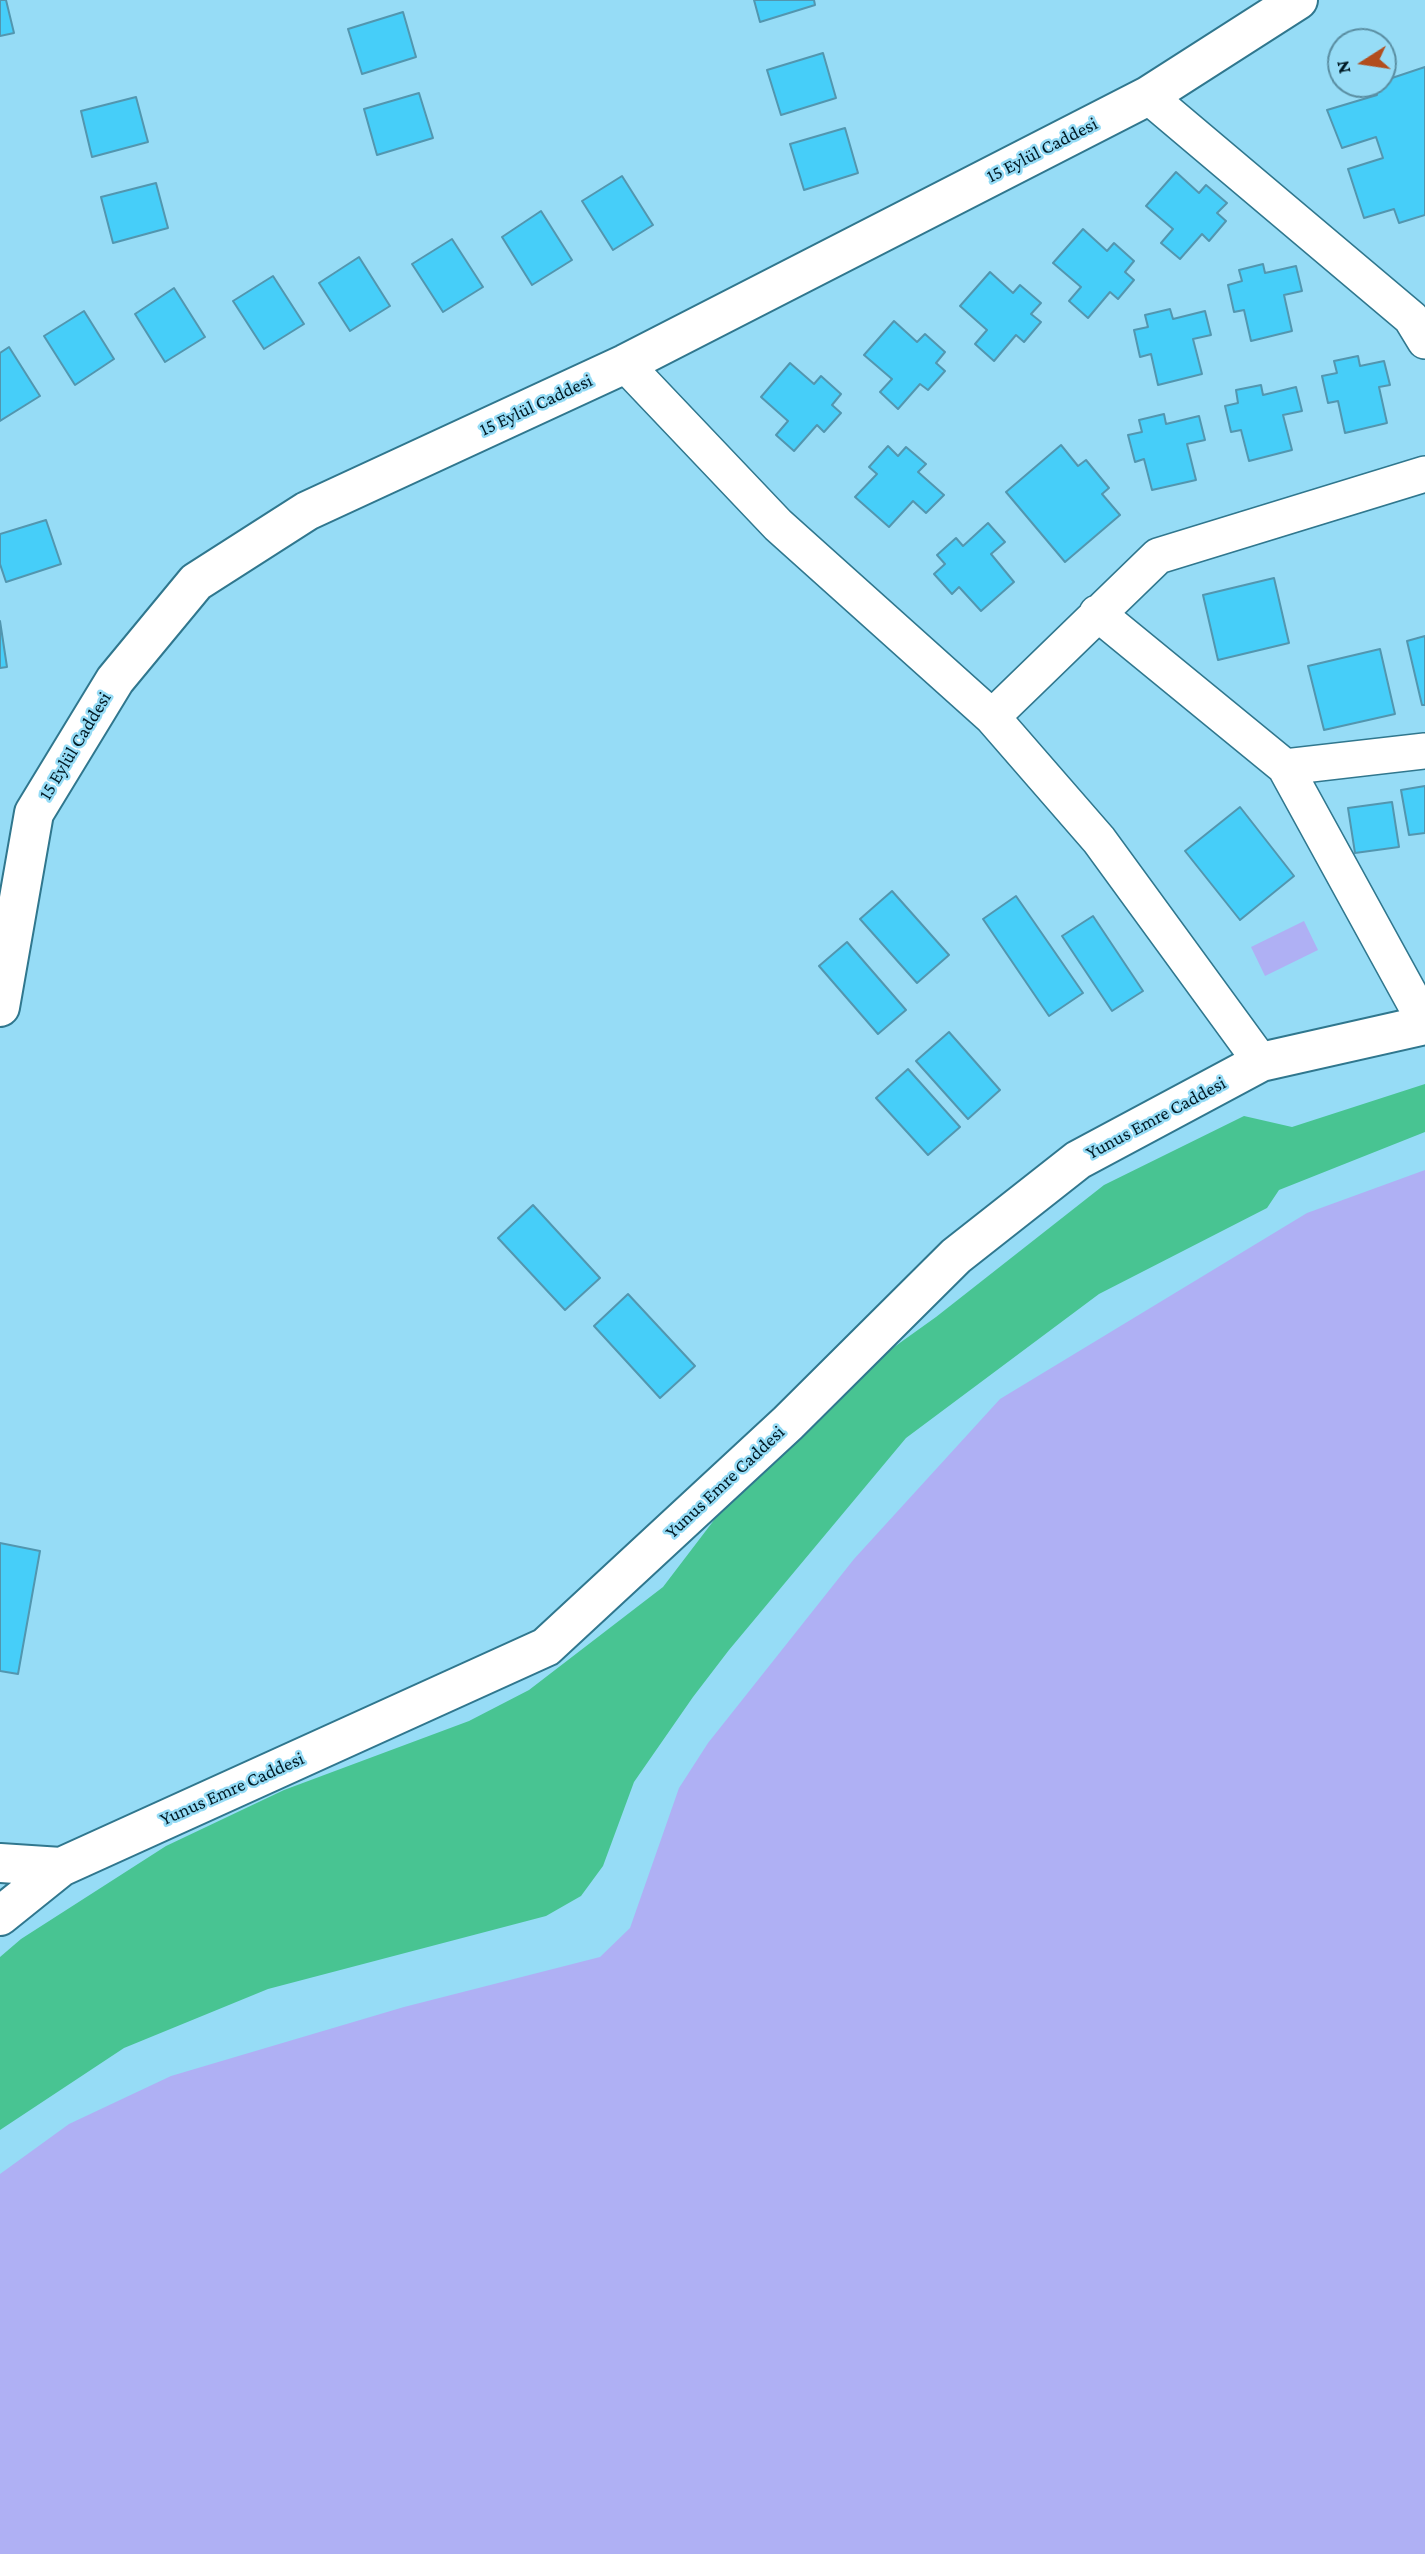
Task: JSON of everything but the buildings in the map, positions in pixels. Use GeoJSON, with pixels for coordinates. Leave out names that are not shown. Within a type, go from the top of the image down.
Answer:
{"type":"FeatureCollection","features":[{"type":"Feature","properties":{"kind":"main road","name":"15 Eylül Caddesi"},"geometry":{"type":"LineString","coordinates":[[0,1007],[34,813],[116,680],[197,582],[307,511],[625,363],[1148,96],[1298,0]]}},
{"type":"Feature","properties":{"kind":"main road","name":"Yunus Emre Caddesi"},"geometry":{"type":"LineString","coordinates":[[0,1916],[61,1867],[546,1647],[788,1423],[956,1256],[1078,1160],[1261,1062],[1425,1023]]}},
{"type":"Feature","properties":{"kind":"main road"},"geometry":{"type":"LineString","coordinates":[[0,1863],[61,1867]]}},
{"type":"Feature","properties":{"kind":"street"},"geometry":{"type":"LineString","coordinates":[[1148,96],[1411,318],[1425,341]]}},
{"type":"Feature","properties":{"kind":"street"},"geometry":{"type":"LineString","coordinates":[[625,363],[778,524],[992,717],[1099,840],[1261,1062]]}},
{"type":"Feature","properties":{"kind":"street"},"geometry":{"type":"LineString","coordinates":[[992,717],[1158,556],[1425,474]]}},
{"type":"Feature","properties":{"kind":"street"},"geometry":{"type":"LineString","coordinates":[[1097,613],[1285,767],[1425,1023]]}},
{"type":"Feature","properties":{"kind":"street"},"geometry":{"type":"LineString","coordinates":[[1285,767],[1425,751]]}},
{"type":"Feature","properties":{"kind":"green space"},"geometry":{"type":"Polygon","coordinates":[[[1425,1084],[1425,1132],[1279,1190],[1267,1208],[1099,1294],[906,1438],[693,1697],[634,1782],[603,1866],[581,1896],[546,1916],[268,1989],[124,2048],[0,2130],[0,1957],[21,1939],[166,1846],[284,1790],[469,1721],[529,1690],[663,1587],[788,1423],[936,1317],[1104,1185],[1244,1116],[1292,1127],[1425,1084]]]}},
{"type":"Feature","properties":{"kind":"water"},"geometry":{"type":"Polygon","coordinates":[[[1304,921],[1318,950],[1265,976],[1251,947],[1304,921]]]}},
{"type":"Feature","properties":{"kind":"water"},"geometry":{"type":"Polygon","coordinates":[[[1425,1170],[1425,2554],[0,2554],[0,2174],[69,2124],[171,2076],[404,2007],[600,1957],[630,1928],[679,1788],[708,1743],[854,1559],[1000,1399],[1307,1213],[1425,1170]]]}}]}
